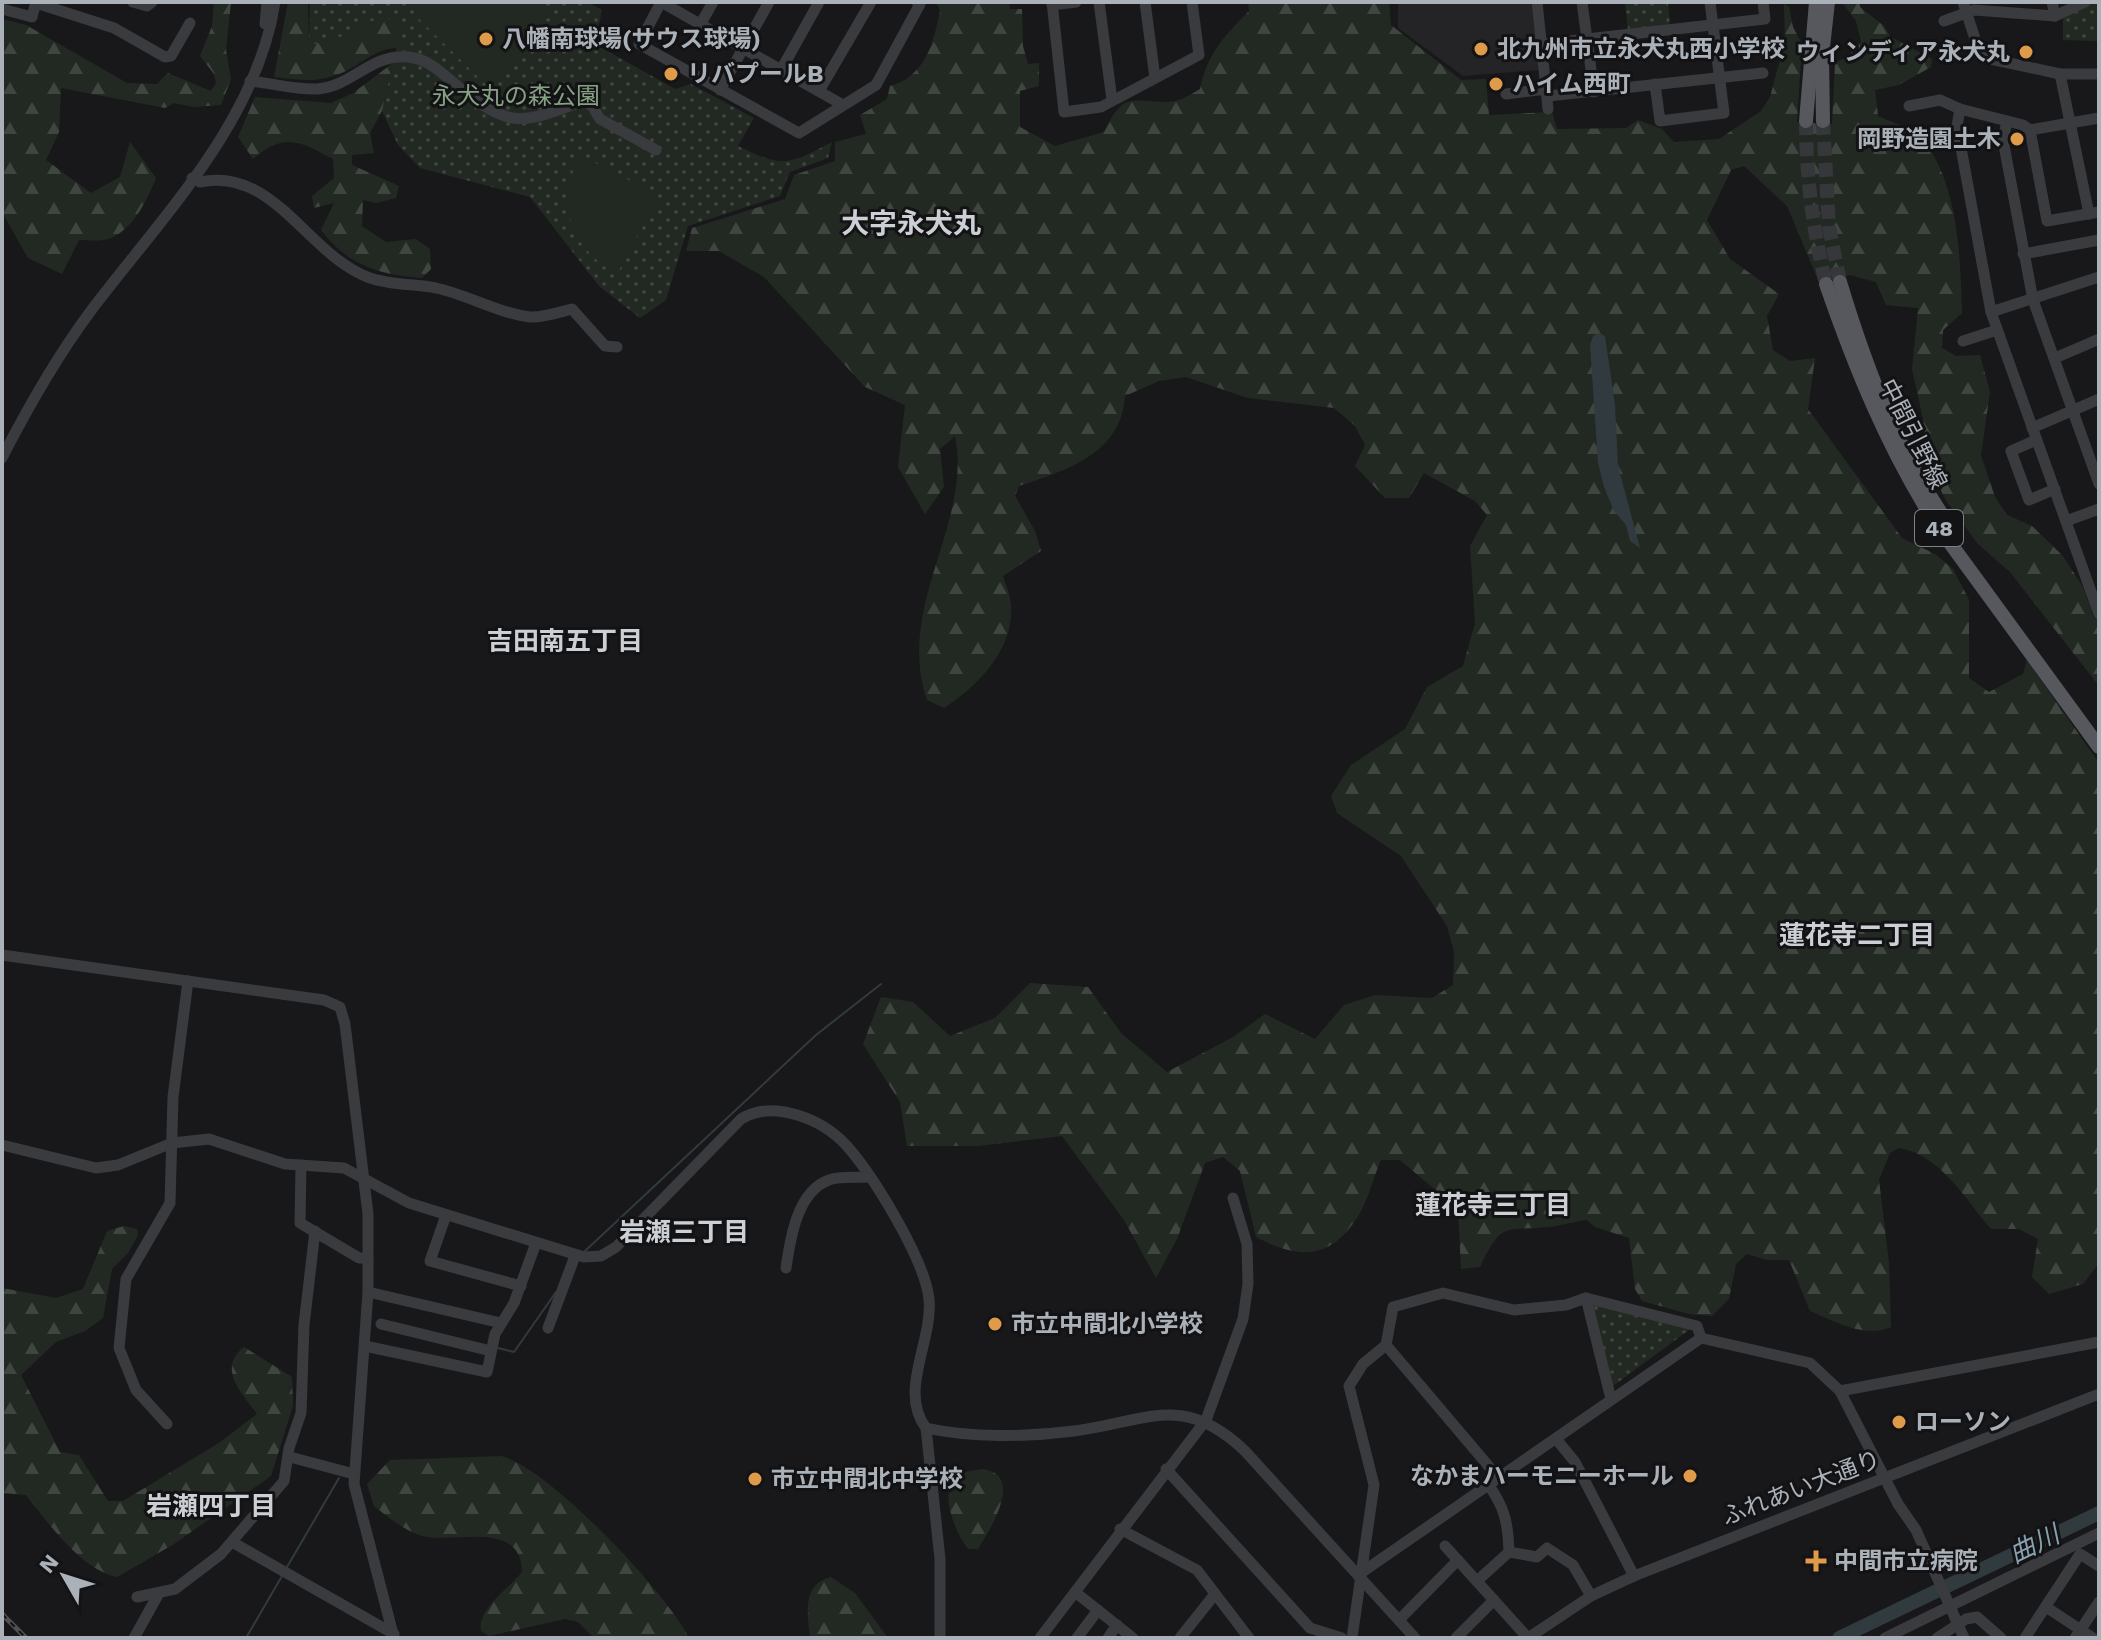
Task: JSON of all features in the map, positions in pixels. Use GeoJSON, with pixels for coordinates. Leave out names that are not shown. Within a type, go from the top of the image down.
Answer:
{"type":"FeatureCollection","features":[{"type":"Feature","properties":{"kind":"main road"},"geometry":{"type":"LineString","coordinates":[[1806,121],[1809,48],[1816,2]]}},
{"type":"Feature","properties":{"kind":"main road"},"geometry":{"type":"LineString","coordinates":[[1823,121],[1822,56],[1828,2]]}},
{"type":"Feature","properties":{"kind":"main road","name":"中間引野線"},"geometry":{"type":"LineString","coordinates":[[2099,731],[1946,521],[1916,473],[1870,377],[1833,283],[1859,378],[1911,484],[2099,747]]}},
{"type":"Feature","properties":{"kind":"street"},"geometry":{"type":"LineString","coordinates":[[2,9],[32,17],[36,2],[114,28],[165,57],[171,56],[190,23]]}},
{"type":"Feature","properties":{"kind":"street"},"geometry":{"type":"LineString","coordinates":[[133,2],[147,6],[152,2]]}},
{"type":"Feature","properties":{"kind":"street"},"geometry":{"type":"LineString","coordinates":[[257,63],[267,2]]}},
{"type":"Feature","properties":{"kind":"street"},"geometry":{"type":"LineString","coordinates":[[2,458],[52,367],[192,178],[237,109],[257,63],[275,2]]}},
{"type":"Feature","properties":{"kind":"street"},"geometry":{"type":"LineString","coordinates":[[843,105],[661,2],[639,44],[799,133],[876,85],[920,4],[917,2]]}},
{"type":"Feature","properties":{"kind":"street"},"geometry":{"type":"LineString","coordinates":[[700,25],[713,2]]}},
{"type":"Feature","properties":{"kind":"street"},"geometry":{"type":"LineString","coordinates":[[720,90],[769,2]]}},
{"type":"Feature","properties":{"kind":"street"},"geometry":{"type":"LineString","coordinates":[[781,70],[819,2]]}},
{"type":"Feature","properties":{"kind":"street"},"geometry":{"type":"LineString","coordinates":[[819,91],[871,2]]}},
{"type":"Feature","properties":{"kind":"street"},"geometry":{"type":"LineString","coordinates":[[1076,2],[1052,4],[1064,112],[1101,107],[1199,55],[1192,2]]}},
{"type":"Feature","properties":{"kind":"street"},"geometry":{"type":"LineString","coordinates":[[1099,2],[1112,100]]}},
{"type":"Feature","properties":{"kind":"street"},"geometry":{"type":"LineString","coordinates":[[1145,2],[1155,78]]}},
{"type":"Feature","properties":{"kind":"street"},"geometry":{"type":"LineString","coordinates":[[1537,2],[1548,109]]}},
{"type":"Feature","properties":{"kind":"street"},"geometry":{"type":"LineString","coordinates":[[1582,2],[1594,92]]}},
{"type":"Feature","properties":{"kind":"street"},"geometry":{"type":"LineString","coordinates":[[1655,84],[1660,121],[1724,113],[1710,2]]}},
{"type":"Feature","properties":{"kind":"street"},"geometry":{"type":"LineString","coordinates":[[1542,44],[1765,19],[1763,2]]}},
{"type":"Feature","properties":{"kind":"street"},"geometry":{"type":"LineString","coordinates":[[2052,2],[2055,16]]}},
{"type":"Feature","properties":{"kind":"street"},"geometry":{"type":"LineString","coordinates":[[1965,7],[1974,10],[2009,8],[2055,16],[2085,2]]}},
{"type":"Feature","properties":{"kind":"street"},"geometry":{"type":"LineString","coordinates":[[1944,21],[1965,7]]}},
{"type":"Feature","properties":{"kind":"street"},"geometry":{"type":"LineString","coordinates":[[1965,7],[1981,57],[2060,74],[2099,74]]}},
{"type":"Feature","properties":{"kind":"street"},"geometry":{"type":"LineString","coordinates":[[250,81],[317,89],[340,84],[373,61],[399,56],[418,59],[498,115],[531,120],[588,99],[600,119],[656,150]]}},
{"type":"Feature","properties":{"kind":"street"},"geometry":{"type":"LineString","coordinates":[[1506,94],[1594,92],[1763,73]]}},
{"type":"Feature","properties":{"kind":"street"},"geometry":{"type":"LineString","coordinates":[[2030,130],[2047,221],[2094,213],[2060,74]]}},
{"type":"Feature","properties":{"kind":"street"},"geometry":{"type":"LineString","coordinates":[[1909,106],[1940,100],[2030,130],[2099,118]]}},
{"type":"Feature","properties":{"kind":"street"},"geometry":{"type":"LineString","coordinates":[[1960,109],[1957,126],[1991,312],[2099,614]]}},
{"type":"Feature","properties":{"kind":"street"},"geometry":{"type":"LineString","coordinates":[[2007,121],[2003,140],[2033,300],[2073,410],[2095,460],[2099,484]]}},
{"type":"Feature","properties":{"kind":"street"},"geometry":{"type":"LineString","coordinates":[[192,178],[200,182],[212,179],[240,183],[266,196],[343,262],[369,277],[438,289],[532,317],[572,309],[605,346],[617,347]]}},
{"type":"Feature","properties":{"kind":"street"},"geometry":{"type":"LineString","coordinates":[[2023,254],[2099,240]]}},
{"type":"Feature","properties":{"kind":"street"},"geometry":{"type":"LineString","coordinates":[[1991,312],[2099,277]]}},
{"type":"Feature","properties":{"kind":"street"},"geometry":{"type":"LineString","coordinates":[[1963,341],[1997,330]]}},
{"type":"Feature","properties":{"kind":"street"},"geometry":{"type":"LineString","coordinates":[[2055,358],[2099,339]]}},
{"type":"Feature","properties":{"kind":"street"},"geometry":{"type":"LineString","coordinates":[[2032,428],[2099,399]]}},
{"type":"Feature","properties":{"kind":"street"},"geometry":{"type":"LineString","coordinates":[[2036,440],[2011,451],[2029,500],[2055,489]]}},
{"type":"Feature","properties":{"kind":"street"},"geometry":{"type":"LineString","coordinates":[[2066,521],[2099,509]]}},
{"type":"Feature","properties":{"kind":"street"},"geometry":{"type":"LineString","coordinates":[[2,955],[324,1000],[340,1007],[345,1024],[364,1178],[368,1258],[365,1346],[354,1474],[359,1510],[378,1565],[394,1636]]}},
{"type":"Feature","properties":{"kind":"street"},"geometry":{"type":"LineString","coordinates":[[167,1424],[136,1390],[119,1348],[126,1279],[170,1203],[173,1097],[188,981]]}},
{"type":"Feature","properties":{"kind":"street"},"geometry":{"type":"LineString","coordinates":[[2,1145],[96,1168],[118,1165],[172,1143],[209,1139],[285,1164],[344,1168],[409,1203],[575,1256],[601,1256],[616,1247],[741,1119],[760,1111],[804,1117],[845,1145],[906,1234],[929,1296],[930,1320],[913,1399],[917,1416],[926,1428],[940,1559],[940,1638]]}},
{"type":"Feature","properties":{"kind":"street"},"geometry":{"type":"LineString","coordinates":[[301,1165],[300,1223],[359,1258],[368,1258]]}},
{"type":"Feature","properties":{"kind":"street"},"geometry":{"type":"LineString","coordinates":[[786,1268],[792,1228],[799,1210],[828,1180],[867,1177]]}},
{"type":"Feature","properties":{"kind":"street"},"geometry":{"type":"LineString","coordinates":[[1044,1637],[1120,1529],[1206,1420],[1243,1319],[1248,1284],[1247,1244],[1233,1198]]}},
{"type":"Feature","properties":{"kind":"street"},"geometry":{"type":"LineString","coordinates":[[446,1215],[430,1261],[521,1286]]}},
{"type":"Feature","properties":{"kind":"street"},"geometry":{"type":"LineString","coordinates":[[137,1597],[175,1589],[221,1554],[281,1487],[290,1457],[289,1448],[301,1413],[304,1325],[315,1231]]}},
{"type":"Feature","properties":{"kind":"street"},"geometry":{"type":"LineString","coordinates":[[365,1346],[487,1372],[501,1323],[521,1286],[536,1243]]}},
{"type":"Feature","properties":{"kind":"street"},"geometry":{"type":"LineString","coordinates":[[548,1328],[575,1256]]}},
{"type":"Feature","properties":{"kind":"street"},"geometry":{"type":"LineString","coordinates":[[368,1292],[501,1323]]}},
{"type":"Feature","properties":{"kind":"street"},"geometry":{"type":"LineString","coordinates":[[1352,1638],[1358,1575],[1374,1485],[1349,1386],[1363,1364],[1386,1345],[1393,1307],[1443,1293],[1514,1310],[1566,1305],[1586,1298],[1697,1326],[1701,1338]]}},
{"type":"Feature","properties":{"kind":"street"},"geometry":{"type":"LineString","coordinates":[[1586,1298],[1611,1399]]}},
{"type":"Feature","properties":{"kind":"street"},"geometry":{"type":"LineString","coordinates":[[381,1324],[491,1351]]}},
{"type":"Feature","properties":{"kind":"street"},"geometry":{"type":"LineString","coordinates":[[1358,1575],[1492,1479],[1556,1439],[1701,1338],[1810,1363],[1840,1391],[1885,1480],[1916,1530],[1964,1638]]}},
{"type":"Feature","properties":{"kind":"street"},"geometry":{"type":"LineString","coordinates":[[1840,1391],[2099,1342]]}},
{"type":"Feature","properties":{"kind":"street"},"geometry":{"type":"LineString","coordinates":[[1386,1345],[1492,1479],[1503,1504],[1508,1520],[1509,1552],[1477,1581]]}},
{"type":"Feature","properties":{"kind":"street","name":"ふれあい大通り"},"geometry":{"type":"LineString","coordinates":[[1528,1638],[1591,1596],[1634,1576],[2099,1394]]}},
{"type":"Feature","properties":{"kind":"street"},"geometry":{"type":"LineString","coordinates":[[926,1428],[1031,1434],[1075,1431],[1146,1415],[1206,1420],[1225,1432],[1245,1451],[1415,1638]]}},
{"type":"Feature","properties":{"kind":"street"},"geometry":{"type":"LineString","coordinates":[[1556,1439],[1575,1462],[1634,1576]]}},
{"type":"Feature","properties":{"kind":"street"},"geometry":{"type":"LineString","coordinates":[[290,1457],[354,1474]]}},
{"type":"Feature","properties":{"kind":"street"},"geometry":{"type":"LineString","coordinates":[[1166,1469],[1310,1628],[1342,1638]]}},
{"type":"Feature","properties":{"kind":"street"},"geometry":{"type":"LineString","coordinates":[[1120,1529],[1197,1570],[1249,1638]]}},
{"type":"Feature","properties":{"kind":"street"},"geometry":{"type":"LineString","coordinates":[[1885,1638],[1948,1602],[2099,1533]]}},
{"type":"Feature","properties":{"kind":"street"},"geometry":{"type":"LineString","coordinates":[[232,1542],[394,1636]]}},
{"type":"Feature","properties":{"kind":"street"},"geometry":{"type":"LineString","coordinates":[[1445,1546],[1528,1638]]}},
{"type":"Feature","properties":{"kind":"street"},"geometry":{"type":"LineString","coordinates":[[1509,1552],[1537,1557],[1547,1548],[1573,1565],[1591,1596]]}},
{"type":"Feature","properties":{"kind":"street"},"geometry":{"type":"LineString","coordinates":[[2025,1638],[2080,1554],[2099,1566]]}},
{"type":"Feature","properties":{"kind":"street"},"geometry":{"type":"LineString","coordinates":[[1399,1620],[1458,1560]]}},
{"type":"Feature","properties":{"kind":"street"},"geometry":{"type":"LineString","coordinates":[[1075,1592],[1133,1638]]}},
{"type":"Feature","properties":{"kind":"street"},"geometry":{"type":"LineString","coordinates":[[1180,1638],[1215,1594]]}},
{"type":"Feature","properties":{"kind":"street"},"geometry":{"type":"LineString","coordinates":[[134,1638],[158,1595]]}},
{"type":"Feature","properties":{"kind":"street"},"geometry":{"type":"LineString","coordinates":[[1456,1638],[1494,1600]]}},
{"type":"Feature","properties":{"kind":"street"},"geometry":{"type":"LineString","coordinates":[[2078,1634],[2099,1602]]}},
{"type":"Feature","properties":{"kind":"street"},"geometry":{"type":"LineString","coordinates":[[2046,1607],[2078,1634],[2093,1638]]}},
{"type":"Feature","properties":{"kind":"street"},"geometry":{"type":"LineString","coordinates":[[1077,1638],[1098,1610]]}},
{"type":"Feature","properties":{"kind":"street"},"geometry":{"type":"LineString","coordinates":[[1937,1638],[1957,1624],[1977,1617],[2001,1638]]}},
{"type":"Feature","properties":{"kind":"street"},"geometry":{"type":"LineString","coordinates":[[1108,1638],[1117,1625]]}},
{"type":"Feature","properties":{"kind":"shaded area","name":"北九州市立永犬丸西小学校"},"geometry":{"type":"Polygon","coordinates":[[[1398,2],[1531,2],[1539,70],[1463,76],[1398,28],[1398,2]]]}},
{"type":"Feature","properties":{"kind":"shaded area"},"geometry":{"type":"Polygon","coordinates":[[[1599,333],[1605,336],[1615,405],[1618,466],[1640,548],[1630,541],[1626,525],[1614,511],[1598,463],[1590,345],[1593,336],[1599,333]]]}},
{"type":"Feature","properties":{"kind":"green space"},"geometry":{"type":"Polygon","coordinates":[[[214,2],[231,2],[226,50],[231,79],[221,105],[194,107],[174,103],[165,108],[61,88],[59,132],[46,160],[91,193],[120,177],[130,142],[156,178],[144,204],[126,228],[107,239],[79,240],[62,274],[28,258],[2,212],[2,19],[26,25],[127,83],[157,84],[168,73],[211,91],[216,83],[214,74],[200,56],[212,26],[214,2]]]}},
{"type":"Feature","properties":{"kind":"green space"},"geometry":{"type":"Polygon","coordinates":[[[288,2],[308,2],[309,44],[338,38],[385,16],[401,28],[397,48],[381,51],[347,71],[323,79],[274,77],[288,2]]]}},
{"type":"Feature","properties":{"kind":"green space","name":"永犬丸の森公園"},"geometry":{"type":"Polygon","coordinates":[[[310,2],[587,2],[602,10],[595,44],[675,89],[691,84],[754,118],[738,146],[765,158],[785,161],[832,142],[828,158],[790,172],[780,196],[688,226],[666,300],[640,318],[599,286],[530,197],[420,168],[398,145],[382,111],[401,28],[324,45],[309,44],[310,2]]]}},
{"type":"Feature","properties":{"kind":"green space","name":"八幡南球場(サウス球場)"},"geometry":{"type":"Polygon","coordinates":[[[414,2],[540,2],[542,14],[540,26],[526,50],[486,85],[414,14],[414,2]]]}},
{"type":"Feature","properties":{"kind":"green space"},"geometry":{"type":"Polygon","coordinates":[[[936,2],[1009,2],[1010,9],[1022,9],[1023,46],[1028,64],[1039,63],[1039,86],[1020,91],[1020,127],[1055,146],[1104,132],[1116,111],[1127,102],[1174,101],[1200,89],[1212,55],[1249,11],[1248,2],[1389,2],[1391,25],[1461,80],[1486,79],[1489,115],[1552,112],[1557,129],[1626,128],[1638,120],[1662,129],[1674,142],[1719,139],[1761,111],[1770,97],[1785,41],[1784,4],[1789,7],[1793,27],[1802,44],[1797,122],[1832,124],[1835,63],[1848,56],[1861,42],[1856,21],[1842,2],[1860,2],[1860,7],[1884,26],[1891,37],[1932,59],[1931,67],[1899,85],[1875,90],[1878,116],[1918,134],[1944,177],[1955,222],[1962,313],[1943,330],[1942,348],[1956,356],[1980,355],[1990,392],[1981,455],[1995,497],[2007,515],[2032,526],[2063,556],[2083,587],[2094,618],[2099,620],[2099,686],[2010,572],[1978,544],[1947,502],[1925,461],[1923,419],[1912,369],[1918,308],[1886,305],[1876,282],[1850,275],[1819,282],[1787,206],[1744,166],[1731,170],[1707,220],[1730,259],[1779,294],[1767,316],[1773,350],[1790,361],[1815,358],[1808,409],[1902,538],[1935,554],[1953,569],[1969,600],[1969,678],[1989,692],[2023,674],[2027,660],[2099,763],[2099,1263],[2083,1284],[2049,1294],[2032,1277],[2038,1239],[2019,1229],[1991,1229],[1940,1169],[1914,1152],[1899,1148],[1890,1153],[1879,1180],[1889,1263],[1891,1327],[1871,1331],[1850,1327],[1810,1311],[1789,1260],[1767,1260],[1747,1254],[1736,1264],[1729,1299],[1712,1316],[1689,1314],[1642,1301],[1635,1289],[1629,1238],[1595,1227],[1587,1220],[1506,1231],[1494,1242],[1480,1267],[1461,1269],[1458,1209],[1400,1160],[1381,1160],[1357,1218],[1335,1242],[1311,1252],[1285,1249],[1256,1237],[1240,1171],[1223,1157],[1205,1163],[1177,1239],[1156,1278],[1124,1220],[1062,1136],[978,1146],[907,1146],[900,1102],[863,1044],[881,997],[913,1002],[950,1036],[995,1018],[1030,983],[1088,987],[1121,1033],[1167,1072],[1233,1037],[1265,1014],[1315,1039],[1344,1005],[1375,995],[1432,998],[1453,985],[1454,952],[1447,926],[1401,856],[1337,813],[1331,796],[1351,765],[1405,729],[1427,687],[1463,666],[1475,623],[1470,546],[1487,515],[1475,501],[1424,473],[1409,498],[1385,498],[1355,466],[1365,445],[1355,426],[1334,408],[1248,398],[1186,377],[1159,381],[1125,396],[1114,432],[1088,457],[1073,466],[1019,486],[1015,496],[1035,531],[1041,551],[1003,576],[1011,607],[1010,623],[1000,652],[969,689],[944,708],[927,700],[920,665],[920,631],[954,501],[958,468],[955,436],[940,449],[944,487],[925,514],[898,467],[905,405],[865,387],[764,277],[719,251],[686,251],[692,228],[785,199],[794,175],[835,161],[835,142],[866,134],[860,115],[887,99],[890,86],[912,75],[926,57],[940,11],[936,2]]]}},
{"type":"Feature","properties":{"kind":"green space"},"geometry":{"type":"Polygon","coordinates":[[[1625,2],[1668,2],[1670,26],[1628,31],[1625,2]]]}},
{"type":"Feature","properties":{"kind":"green space"},"geometry":{"type":"Polygon","coordinates":[[[2099,2],[2099,41],[2063,40],[2063,17],[2099,2]]]}},
{"type":"Feature","properties":{"kind":"green space"},"geometry":{"type":"Polygon","coordinates":[[[393,63],[382,111],[370,133],[374,153],[352,155],[352,165],[399,186],[396,198],[376,203],[363,200],[362,226],[386,242],[416,239],[430,249],[431,269],[422,278],[378,271],[353,260],[321,230],[334,203],[314,208],[312,196],[334,178],[333,159],[301,144],[283,142],[253,159],[238,137],[255,97],[331,103],[353,93],[393,63]]]}},
{"type":"Feature","properties":{"kind":"green space"},"geometry":{"type":"Polygon","coordinates":[[[580,155],[654,193],[656,201],[617,274],[588,251],[572,223],[568,207],[569,190],[580,155]]]}},
{"type":"Feature","properties":{"kind":"green space"},"geometry":{"type":"Polygon","coordinates":[[[124,1226],[137,1229],[138,1235],[128,1253],[112,1269],[103,1318],[85,1331],[56,1342],[21,1375],[60,1452],[79,1455],[108,1501],[123,1501],[219,1443],[257,1414],[239,1390],[232,1373],[236,1355],[244,1347],[292,1377],[293,1406],[271,1476],[174,1544],[117,1577],[104,1573],[79,1556],[26,1495],[2,1493],[2,1288],[56,1298],[83,1289],[107,1231],[124,1226]]]}},
{"type":"Feature","properties":{"kind":"green space"},"geometry":{"type":"Polygon","coordinates":[[[1592,1304],[1688,1327],[1689,1330],[1613,1386],[1592,1304]]]}},
{"type":"Feature","properties":{"kind":"green space"},"geometry":{"type":"Polygon","coordinates":[[[501,1456],[522,1465],[547,1483],[604,1534],[657,1592],[689,1638],[594,1638],[578,1622],[565,1619],[489,1636],[481,1631],[481,1623],[489,1607],[522,1572],[519,1556],[511,1545],[499,1539],[436,1538],[409,1531],[374,1506],[367,1484],[390,1460],[501,1456]]]}},
{"type":"Feature","properties":{"kind":"green space"},"geometry":{"type":"Polygon","coordinates":[[[982,1469],[995,1473],[1001,1481],[1001,1503],[978,1549],[968,1549],[950,1512],[950,1483],[954,1474],[982,1469]]]}},
{"type":"Feature","properties":{"kind":"green space"},"geometry":{"type":"Polygon","coordinates":[[[831,1577],[855,1593],[888,1638],[810,1638],[808,1601],[815,1586],[831,1577]]]}},
{"type":"Feature","properties":{"kind":"waterway"},"geometry":{"type":"LineString","coordinates":[[585,1251],[816,1035],[881,984]]}},
{"type":"Feature","properties":{"kind":"waterway"},"geometry":{"type":"LineString","coordinates":[[498,1348],[514,1352],[556,1292]]}},
{"type":"Feature","properties":{"kind":"waterway"},"geometry":{"type":"LineString","coordinates":[[287,1567],[339,1478]]}},
{"type":"Feature","properties":{"kind":"waterway","name":"曲川"},"geometry":{"type":"LineString","coordinates":[[1839,1638],[2099,1513]]}},
{"type":"Feature","properties":{"kind":"waterway"},"geometry":{"type":"LineString","coordinates":[[246,1638],[282,1576]]}},
{"type":"Feature","properties":{"kind":"tunnel"},"geometry":{"type":"LineString","coordinates":[[1806,121],[1811,203],[1826,284]]}},
{"type":"Feature","properties":{"kind":"tunnel"},"geometry":{"type":"LineString","coordinates":[[1823,121],[1829,227],[1840,282]]}},
{"type":"Feature","properties":{"kind":"railway"},"geometry":{"type":"LineString","coordinates":[[2,1614],[26,1638]]}},
{"type":"Feature","properties":{"kind":"place","name":"八幡南球場(サウス球場)"},"geometry":{"type":"Point","coordinates":[486,39]}},
{"type":"Feature","properties":{"kind":"place","name":"北九州市立永犬丸西小学校"},"geometry":{"type":"Point","coordinates":[1481,49]}},
{"type":"Feature","properties":{"kind":"place","name":"ウィンディア永犬丸"},"geometry":{"type":"Point","coordinates":[2026,52]}},
{"type":"Feature","properties":{"kind":"place","name":"リバプールB"},"geometry":{"type":"Point","coordinates":[671,74]}},
{"type":"Feature","properties":{"kind":"place","name":"ハイム西町"},"geometry":{"type":"Point","coordinates":[1496,84]}},
{"type":"Feature","properties":{"kind":"place","name":"岡野造園土木"},"geometry":{"type":"Point","coordinates":[2017,139]}},
{"type":"Feature","properties":{"kind":"place","name":"市立中間北小学校"},"geometry":{"type":"Point","coordinates":[995,1324]}},
{"type":"Feature","properties":{"kind":"place","name":"ローソン"},"geometry":{"type":"Point","coordinates":[1899,1422]}},
{"type":"Feature","properties":{"kind":"place","name":"なかまハーモニーホール"},"geometry":{"type":"Point","coordinates":[1690,1476]}},
{"type":"Feature","properties":{"kind":"place","name":"市立中間北中学校"},"geometry":{"type":"Point","coordinates":[755,1479]}},
{"type":"Feature","properties":{"kind":"place","name":"中間市立病院"},"geometry":{"type":"Point","coordinates":[1816,1561]}},
{"type":"Feature","properties":{"kind":"district","name":"大字永犬丸"},"geometry":{"type":"Point","coordinates":[911,223]}},
{"type":"Feature","properties":{"kind":"district","name":"吉田南五丁目"},"geometry":{"type":"Point","coordinates":[565,641]}},
{"type":"Feature","properties":{"kind":"district","name":"蓮花寺二丁目"},"geometry":{"type":"Point","coordinates":[1857,935]}},
{"type":"Feature","properties":{"kind":"district","name":"蓮花寺三丁目"},"geometry":{"type":"Point","coordinates":[1493,1205]}},
{"type":"Feature","properties":{"kind":"district","name":"岩瀬三丁目"},"geometry":{"type":"Point","coordinates":[684,1232]}},
{"type":"Feature","properties":{"kind":"district","name":"岩瀬四丁目"},"geometry":{"type":"Point","coordinates":[211,1506]}}]}
